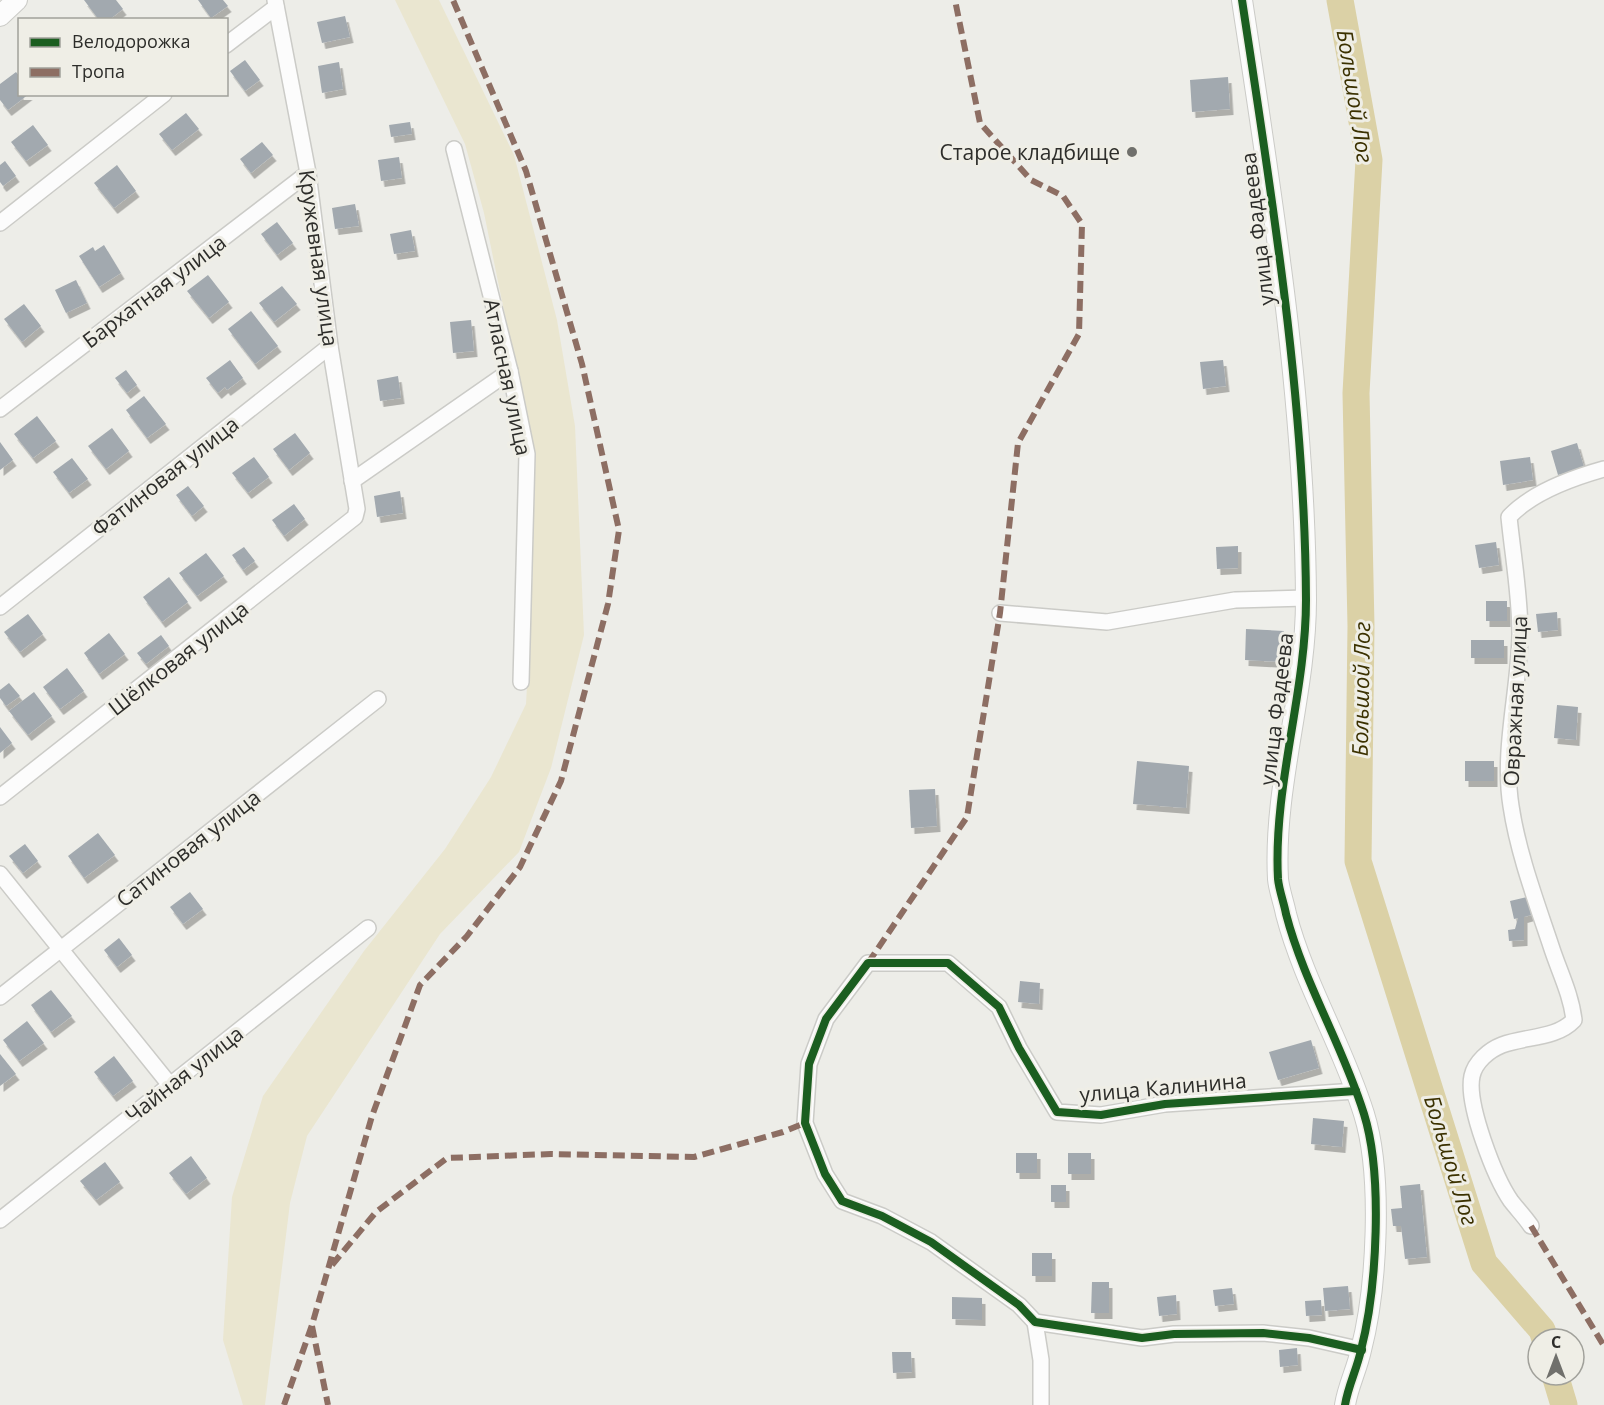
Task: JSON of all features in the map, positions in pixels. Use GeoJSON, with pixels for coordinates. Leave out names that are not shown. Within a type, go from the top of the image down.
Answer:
{"type":"FeatureCollection","features":[{"type":"Feature","properties":{"kind":"street"},"geometry":{"type":"LineString","coordinates":[[0,16],[17,0]]}},
{"type":"Feature","properties":{"kind":"street","name":"улица Фадеева"},"geometry":{"type":"LineString","coordinates":[[1242,0],[1263,137],[1289,346],[1304,517],[1306,598],[1302,653],[1282,808],[1278,881],[1296,952],[1331,1027],[1356,1091],[1370,1136],[1375,1223],[1372,1275],[1362,1350],[1346,1405]]}},
{"type":"Feature","properties":{"kind":"street"},"geometry":{"type":"LineString","coordinates":[[228,43],[276,3]]}},
{"type":"Feature","properties":{"kind":"street","name":"Кружевная улица"},"geometry":{"type":"LineString","coordinates":[[276,3],[308,173],[330,346],[357,509],[355,517]]}},
{"type":"Feature","properties":{"kind":"street"},"geometry":{"type":"LineString","coordinates":[[0,223],[161,96]]}},
{"type":"Feature","properties":{"kind":"street","name":"Атласная улица"},"geometry":{"type":"LineString","coordinates":[[454,149],[510,371],[527,454],[521,682]]}},
{"type":"Feature","properties":{"kind":"street","name":"Бархатная улица"},"geometry":{"type":"LineString","coordinates":[[0,409],[308,173]]}},
{"type":"Feature","properties":{"kind":"street","name":"Фатиновая улица"},"geometry":{"type":"LineString","coordinates":[[0,607],[330,346]]}},
{"type":"Feature","properties":{"kind":"street"},"geometry":{"type":"LineString","coordinates":[[352,481],[510,371]]}},
{"type":"Feature","properties":{"kind":"street","name":"Овражная улица"},"geometry":{"type":"LineString","coordinates":[[1531,1226],[1511,1200],[1478,1126],[1471,1096],[1472,1076],[1478,1062],[1489,1052],[1502,1045],[1564,1030],[1574,1020],[1572,1003],[1547,934],[1515,827],[1511,804],[1508,768],[1520,635],[1518,578],[1509,517],[1519,506],[1574,478],[1604,469]]}},
{"type":"Feature","properties":{"kind":"street","name":"Шёлковая улица"},"geometry":{"type":"LineString","coordinates":[[0,797],[355,517]]}},
{"type":"Feature","properties":{"kind":"street"},"geometry":{"type":"LineString","coordinates":[[1000,614],[1107,622],[1235,600],[1306,598]]}},
{"type":"Feature","properties":{"kind":"street","name":"Сатиновая улица"},"geometry":{"type":"LineString","coordinates":[[0,997],[378,699]]}},
{"type":"Feature","properties":{"kind":"street"},"geometry":{"type":"LineString","coordinates":[[0,874],[170,1085]]}},
{"type":"Feature","properties":{"kind":"street","name":"Чайная улица"},"geometry":{"type":"LineString","coordinates":[[0,1220],[368,928]]}},
{"type":"Feature","properties":{"kind":"street","name":"улица Калинина"},"geometry":{"type":"LineString","coordinates":[[1035,1322],[1019,1305],[931,1242],[882,1216],[842,1201],[825,1174],[806,1123],[809,1064],[826,1018],[868,963],[948,963],[999,1006],[1019,1048],[1057,1112],[1101,1115],[1165,1104],[1356,1091]]}},
{"type":"Feature","properties":{"kind":"street"},"geometry":{"type":"LineString","coordinates":[[1041,1405],[1041,1360],[1035,1322],[1142,1338],[1174,1335],[1263,1334],[1309,1338],[1362,1350]]}},
{"type":"Feature","properties":{"kind":"shaded area"},"geometry":{"type":"Polygon","coordinates":[[[395,0],[439,0],[514,155],[557,320],[575,426],[584,635],[551,768],[519,852],[440,934],[307,1136],[290,1203],[265,1405],[243,1405],[223,1340],[232,1197],[263,1096],[364,951],[445,849],[491,777],[526,704],[532,592],[534,480],[523,404],[484,213],[465,144],[395,0]]]}},
{"type":"Feature","properties":{"kind":"building"},"geometry":{"type":"Polygon","coordinates":[[[84,0],[116,0],[123,9],[112,18],[98,18],[84,0]]]}},
{"type":"Feature","properties":{"kind":"building"},"geometry":{"type":"Polygon","coordinates":[[[198,0],[223,0],[228,6],[211,18],[198,0]]]}},
{"type":"Feature","properties":{"kind":"building"},"geometry":{"type":"Polygon","coordinates":[[[345,16],[350,37],[322,43],[317,22],[345,16]]]}},
{"type":"Feature","properties":{"kind":"building"},"geometry":{"type":"Polygon","coordinates":[[[245,60],[260,80],[245,91],[230,71],[245,60]]]}},
{"type":"Feature","properties":{"kind":"building"},"geometry":{"type":"Polygon","coordinates":[[[339,62],[343,89],[322,93],[318,66],[339,62]]]}},
{"type":"Feature","properties":{"kind":"building"},"geometry":{"type":"Polygon","coordinates":[[[16,72],[18,96],[26,96],[8,110],[0,100],[0,84],[16,72]]]}},
{"type":"Feature","properties":{"kind":"building"},"geometry":{"type":"Polygon","coordinates":[[[1228,77],[1230,109],[1192,112],[1190,80],[1228,77]]]}},
{"type":"Feature","properties":{"kind":"building"},"geometry":{"type":"Polygon","coordinates":[[[186,113],[199,129],[172,150],[159,134],[186,113]]]}},
{"type":"Feature","properties":{"kind":"building"},"geometry":{"type":"Polygon","coordinates":[[[410,122],[412,134],[391,137],[389,125],[410,122]]]}},
{"type":"Feature","properties":{"kind":"building"},"geometry":{"type":"Polygon","coordinates":[[[33,125],[48,145],[26,161],[11,142],[33,125]]]}},
{"type":"Feature","properties":{"kind":"building"},"geometry":{"type":"Polygon","coordinates":[[[262,142],[273,155],[251,173],[240,159],[262,142]]]}},
{"type":"Feature","properties":{"kind":"building"},"geometry":{"type":"Polygon","coordinates":[[[399,157],[402,178],[381,181],[378,160],[399,157]]]}},
{"type":"Feature","properties":{"kind":"building"},"geometry":{"type":"Polygon","coordinates":[[[5,161],[16,176],[3,186],[0,182],[0,165],[5,161]]]}},
{"type":"Feature","properties":{"kind":"building"},"geometry":{"type":"Polygon","coordinates":[[[117,165],[136,191],[114,208],[94,183],[117,165]]]}},
{"type":"Feature","properties":{"kind":"building"},"geometry":{"type":"Polygon","coordinates":[[[355,204],[359,226],[335,229],[332,208],[355,204]]]}},
{"type":"Feature","properties":{"kind":"building"},"geometry":{"type":"Polygon","coordinates":[[[277,222],[293,243],[277,255],[261,234],[277,222]]]}},
{"type":"Feature","properties":{"kind":"building"},"geometry":{"type":"Polygon","coordinates":[[[411,230],[415,251],[394,254],[390,234],[411,230]]]}},
{"type":"Feature","properties":{"kind":"building"},"geometry":{"type":"Polygon","coordinates":[[[104,245],[121,273],[99,287],[79,256],[93,247],[95,251],[104,245]]]}},
{"type":"Feature","properties":{"kind":"building"},"geometry":{"type":"Polygon","coordinates":[[[208,275],[229,302],[209,318],[187,291],[208,275]]]}},
{"type":"Feature","properties":{"kind":"building"},"geometry":{"type":"Polygon","coordinates":[[[76,280],[87,303],[66,313],[55,290],[76,280]]]}},
{"type":"Feature","properties":{"kind":"building"},"geometry":{"type":"Polygon","coordinates":[[[282,286],[297,304],[274,322],[259,303],[282,286]]]}},
{"type":"Feature","properties":{"kind":"building"},"geometry":{"type":"Polygon","coordinates":[[[24,304],[41,326],[22,342],[4,319],[24,304]]]}},
{"type":"Feature","properties":{"kind":"building"},"geometry":{"type":"Polygon","coordinates":[[[251,311],[278,346],[255,364],[228,329],[251,311]]]}},
{"type":"Feature","properties":{"kind":"building"},"geometry":{"type":"Polygon","coordinates":[[[471,320],[474,351],[453,353],[450,322],[471,320]]]}},
{"type":"Feature","properties":{"kind":"building"},"geometry":{"type":"Polygon","coordinates":[[[230,360],[243,378],[227,390],[225,387],[218,393],[206,378],[230,360]]]}},
{"type":"Feature","properties":{"kind":"building"},"geometry":{"type":"Polygon","coordinates":[[[1223,360],[1226,386],[1203,389],[1200,362],[1223,360]]]}},
{"type":"Feature","properties":{"kind":"building"},"geometry":{"type":"Polygon","coordinates":[[[126,370],[137,385],[127,393],[115,378],[126,370]]]}},
{"type":"Feature","properties":{"kind":"building"},"geometry":{"type":"Polygon","coordinates":[[[398,376],[401,398],[380,401],[377,380],[398,376]]]}},
{"type":"Feature","properties":{"kind":"building"},"geometry":{"type":"Polygon","coordinates":[[[144,396],[166,424],[147,438],[126,410],[144,396]]]}},
{"type":"Feature","properties":{"kind":"building"},"geometry":{"type":"Polygon","coordinates":[[[37,416],[56,441],[33,458],[14,434],[37,416]]]}},
{"type":"Feature","properties":{"kind":"building"},"geometry":{"type":"Polygon","coordinates":[[[112,428],[129,451],[106,469],[88,446],[112,428]]]}},
{"type":"Feature","properties":{"kind":"building"},"geometry":{"type":"Polygon","coordinates":[[[295,433],[310,453],[289,470],[273,449],[295,433]]]}},
{"type":"Feature","properties":{"kind":"building"},"geometry":{"type":"Polygon","coordinates":[[[0,442],[13,460],[0,470],[0,442]]]}},
{"type":"Feature","properties":{"kind":"building"},"geometry":{"type":"Polygon","coordinates":[[[1577,443],[1584,467],[1558,475],[1551,451],[1577,443]]]}},
{"type":"Feature","properties":{"kind":"building"},"geometry":{"type":"Polygon","coordinates":[[[254,457],[269,477],[248,493],[232,473],[254,457]]]}},
{"type":"Feature","properties":{"kind":"building"},"geometry":{"type":"Polygon","coordinates":[[[1530,457],[1533,480],[1503,485],[1500,461],[1530,457]]]}},
{"type":"Feature","properties":{"kind":"building"},"geometry":{"type":"Polygon","coordinates":[[[72,458],[88,479],[69,493],[53,472],[72,458]]]}},
{"type":"Feature","properties":{"kind":"building"},"geometry":{"type":"Polygon","coordinates":[[[188,486],[204,506],[192,516],[176,495],[188,486]]]}},
{"type":"Feature","properties":{"kind":"building"},"geometry":{"type":"Polygon","coordinates":[[[400,491],[403,513],[377,517],[374,496],[400,491]]]}},
{"type":"Feature","properties":{"kind":"building"},"geometry":{"type":"Polygon","coordinates":[[[294,504],[305,519],[284,536],[272,520],[294,504]]]}},
{"type":"Feature","properties":{"kind":"building"},"geometry":{"type":"Polygon","coordinates":[[[1496,542],[1499,565],[1479,568],[1475,545],[1496,542]]]}},
{"type":"Feature","properties":{"kind":"building"},"geometry":{"type":"Polygon","coordinates":[[[1238,546],[1238,568],[1217,569],[1216,547],[1238,546]]]}},
{"type":"Feature","properties":{"kind":"building"},"geometry":{"type":"Polygon","coordinates":[[[244,547],[255,561],[243,570],[232,555],[244,547]]]}},
{"type":"Feature","properties":{"kind":"building"},"geometry":{"type":"Polygon","coordinates":[[[206,553],[224,576],[197,596],[179,573],[206,553]]]}},
{"type":"Feature","properties":{"kind":"building"},"geometry":{"type":"Polygon","coordinates":[[[169,577],[188,602],[162,622],[143,597],[169,577]]]}},
{"type":"Feature","properties":{"kind":"building"},"geometry":{"type":"Polygon","coordinates":[[[1486,601],[1507,601],[1507,621],[1486,621],[1486,601]]]}},
{"type":"Feature","properties":{"kind":"building"},"geometry":{"type":"Polygon","coordinates":[[[1557,612],[1558,630],[1538,632],[1536,614],[1557,612]]]}},
{"type":"Feature","properties":{"kind":"building"},"geometry":{"type":"Polygon","coordinates":[[[28,614],[43,634],[20,652],[4,632],[28,614]]]}},
{"type":"Feature","properties":{"kind":"building"},"geometry":{"type":"Polygon","coordinates":[[[1246,629],[1284,631],[1282,662],[1245,660],[1246,629]]]}},
{"type":"Feature","properties":{"kind":"building"},"geometry":{"type":"Polygon","coordinates":[[[109,633],[125,654],[99,674],[84,653],[109,633]]]}},
{"type":"Feature","properties":{"kind":"building"},"geometry":{"type":"Polygon","coordinates":[[[161,635],[169,646],[146,664],[137,653],[161,635]]]}},
{"type":"Feature","properties":{"kind":"building"},"geometry":{"type":"Polygon","coordinates":[[[1471,640],[1504,640],[1504,658],[1471,658],[1471,640]]]}},
{"type":"Feature","properties":{"kind":"building"},"geometry":{"type":"Polygon","coordinates":[[[67,668],[84,691],[60,709],[43,687],[67,668]]]}},
{"type":"Feature","properties":{"kind":"building"},"geometry":{"type":"Polygon","coordinates":[[[9,683],[20,696],[6,706],[0,698],[0,690],[9,683]]]}},
{"type":"Feature","properties":{"kind":"building"},"geometry":{"type":"Polygon","coordinates":[[[34,692],[52,716],[28,735],[9,711],[34,692]]]}},
{"type":"Feature","properties":{"kind":"building"},"geometry":{"type":"Polygon","coordinates":[[[1557,705],[1578,707],[1576,740],[1554,738],[1557,705]]]}},
{"type":"Feature","properties":{"kind":"building"},"geometry":{"type":"Polygon","coordinates":[[[0,727],[12,743],[0,753],[0,727]]]}},
{"type":"Feature","properties":{"kind":"building"},"geometry":{"type":"Polygon","coordinates":[[[1137,761],[1189,766],[1186,808],[1133,804],[1137,761]]]}},
{"type":"Feature","properties":{"kind":"building"},"geometry":{"type":"Polygon","coordinates":[[[1465,761],[1494,761],[1494,781],[1465,781],[1465,761]]]}},
{"type":"Feature","properties":{"kind":"building"},"geometry":{"type":"Polygon","coordinates":[[[935,789],[937,826],[911,828],[909,790],[935,789]]]}},
{"type":"Feature","properties":{"kind":"building"},"geometry":{"type":"Polygon","coordinates":[[[98,833],[115,855],[84,878],[68,856],[98,833]]]}},
{"type":"Feature","properties":{"kind":"building"},"geometry":{"type":"Polygon","coordinates":[[[25,844],[38,861],[23,873],[9,856],[25,844]]]}},
{"type":"Feature","properties":{"kind":"building"},"geometry":{"type":"Polygon","coordinates":[[[190,892],[203,909],[183,924],[170,907],[190,892]]]}},
{"type":"Feature","properties":{"kind":"building"},"geometry":{"type":"Polygon","coordinates":[[[1527,897],[1531,915],[1524,917],[1524,940],[1509,941],[1508,930],[1515,929],[1518,918],[1514,919],[1510,901],[1527,897]]]}},
{"type":"Feature","properties":{"kind":"building"},"geometry":{"type":"Polygon","coordinates":[[[119,938],[132,955],[117,967],[104,950],[119,938]]]}},
{"type":"Feature","properties":{"kind":"building"},"geometry":{"type":"Polygon","coordinates":[[[1020,981],[1040,983],[1039,1004],[1018,1002],[1020,981]]]}},
{"type":"Feature","properties":{"kind":"building"},"geometry":{"type":"Polygon","coordinates":[[[51,990],[72,1016],[51,1032],[31,1005],[51,990]]]}},
{"type":"Feature","properties":{"kind":"building"},"geometry":{"type":"Polygon","coordinates":[[[27,1021],[44,1043],[19,1061],[3,1040],[27,1021]]]}},
{"type":"Feature","properties":{"kind":"building"},"geometry":{"type":"Polygon","coordinates":[[[1311,1040],[1319,1068],[1278,1080],[1269,1052],[1311,1040]]]}},
{"type":"Feature","properties":{"kind":"building"},"geometry":{"type":"Polygon","coordinates":[[[0,1054],[16,1074],[0,1086],[0,1054]]]}},
{"type":"Feature","properties":{"kind":"building"},"geometry":{"type":"Polygon","coordinates":[[[114,1056],[133,1081],[113,1096],[94,1072],[114,1056]]]}},
{"type":"Feature","properties":{"kind":"building"},"geometry":{"type":"Polygon","coordinates":[[[1313,1118],[1344,1121],[1342,1147],[1311,1144],[1313,1118]]]}},
{"type":"Feature","properties":{"kind":"building"},"geometry":{"type":"Polygon","coordinates":[[[1016,1153],[1037,1153],[1037,1173],[1016,1173],[1016,1153]]]}},
{"type":"Feature","properties":{"kind":"building"},"geometry":{"type":"Polygon","coordinates":[[[1068,1153],[1091,1153],[1091,1174],[1068,1174],[1068,1153]]]}},
{"type":"Feature","properties":{"kind":"building"},"geometry":{"type":"Polygon","coordinates":[[[191,1156],[207,1178],[186,1194],[169,1173],[191,1156]]]}},
{"type":"Feature","properties":{"kind":"building"},"geometry":{"type":"Polygon","coordinates":[[[105,1162],[120,1182],[96,1200],[80,1181],[105,1162]]]}},
{"type":"Feature","properties":{"kind":"building"},"geometry":{"type":"Polygon","coordinates":[[[1420,1184],[1427,1257],[1405,1259],[1401,1226],[1393,1226],[1391,1209],[1402,1208],[1400,1186],[1420,1184]]]}},
{"type":"Feature","properties":{"kind":"building"},"geometry":{"type":"Polygon","coordinates":[[[1051,1185],[1066,1185],[1066,1202],[1051,1202],[1051,1185]]]}},
{"type":"Feature","properties":{"kind":"building"},"geometry":{"type":"Polygon","coordinates":[[[1032,1253],[1052,1253],[1052,1276],[1032,1276],[1032,1253]]]}},
{"type":"Feature","properties":{"kind":"building"},"geometry":{"type":"Polygon","coordinates":[[[1092,1282],[1109,1282],[1109,1313],[1091,1313],[1092,1282]]]}},
{"type":"Feature","properties":{"kind":"building"},"geometry":{"type":"Polygon","coordinates":[[[1348,1286],[1350,1309],[1325,1311],[1323,1288],[1348,1286]]]}},
{"type":"Feature","properties":{"kind":"building"},"geometry":{"type":"Polygon","coordinates":[[[1232,1288],[1234,1304],[1215,1306],[1213,1290],[1232,1288]]]}},
{"type":"Feature","properties":{"kind":"building"},"geometry":{"type":"Polygon","coordinates":[[[1176,1295],[1177,1314],[1159,1316],[1157,1297],[1176,1295]]]}},
{"type":"Feature","properties":{"kind":"building"},"geometry":{"type":"Polygon","coordinates":[[[952,1297],[982,1298],[982,1320],[952,1319],[952,1297]]]}},
{"type":"Feature","properties":{"kind":"building"},"geometry":{"type":"Polygon","coordinates":[[[1321,1300],[1322,1315],[1306,1316],[1305,1301],[1321,1300]]]}},
{"type":"Feature","properties":{"kind":"building"},"geometry":{"type":"Polygon","coordinates":[[[1297,1348],[1298,1365],[1280,1367],[1279,1350],[1297,1348]]]}},
{"type":"Feature","properties":{"kind":"building"},"geometry":{"type":"Polygon","coordinates":[[[892,1352],[911,1352],[912,1372],[893,1373],[892,1352]]]}},
{"type":"Feature","properties":{"kind":"waterway","name":"Большой Лог"},"geometry":{"type":"LineString","coordinates":[[1340,0],[1369,160],[1356,393],[1361,626],[1358,861],[1484,1263],[1539,1327]]}},
{"type":"Feature","properties":{"kind":"waterway","name":"Большой Лог"},"geometry":{"type":"LineString","coordinates":[[1559,1387],[1564,1405]]}},
{"type":"Feature","properties":{"kind":"marked path"},"geometry":{"type":"LineString","coordinates":[[284,1405],[312,1325],[372,1116],[420,985],[467,936],[520,867],[561,781],[608,604],[619,530],[582,364],[526,171],[453,0]]}},
{"type":"Feature","properties":{"kind":"marked path"},"geometry":{"type":"LineString","coordinates":[[868,963],[967,817],[1000,613],[1018,443],[1079,334],[1082,224],[1063,196],[1031,180],[980,123],[955,0]]}},
{"type":"Feature","properties":{"kind":"marked path"},"geometry":{"type":"LineString","coordinates":[[332,1265],[376,1212],[447,1158],[551,1154],[694,1157],[783,1132],[805,1123]]}},
{"type":"Feature","properties":{"kind":"marked path"},"geometry":{"type":"LineString","coordinates":[[1531,1226],[1604,1346]]}},
{"type":"Feature","properties":{"kind":"marked path"},"geometry":{"type":"LineString","coordinates":[[312,1326],[328,1405]]}},
{"type":"Feature","properties":{"kind":"cycle path"},"geometry":{"type":"LineString","coordinates":[[1242,0],[1285,299],[1300,449],[1304,525],[1305,635],[1280,809],[1279,888],[1303,965],[1364,1114],[1374,1168],[1376,1232],[1371,1296],[1367,1325],[1345,1405]]}},
{"type":"Feature","properties":{"kind":"cycle path"},"geometry":{"type":"LineString","coordinates":[[1356,1091],[1165,1104],[1101,1115],[1057,1112],[1019,1048],[999,1007],[948,963],[868,963],[826,1019],[809,1064],[805,1123],[825,1174],[842,1201],[882,1216],[931,1242],[1019,1305],[1035,1322],[1142,1338],[1174,1334],[1263,1333],[1309,1338],[1362,1350]]}},
{"type":"Feature","properties":{"kind":"place","name":"Старое кладбище"},"geometry":{"type":"Point","coordinates":[1132,152]}}]}
